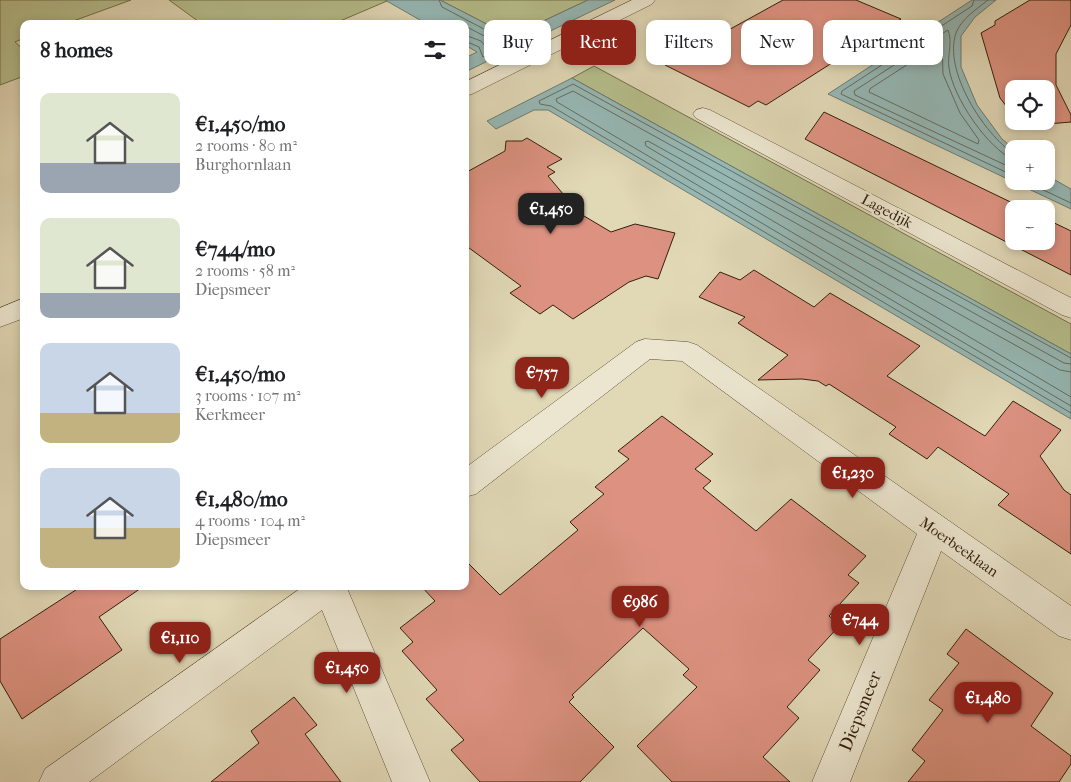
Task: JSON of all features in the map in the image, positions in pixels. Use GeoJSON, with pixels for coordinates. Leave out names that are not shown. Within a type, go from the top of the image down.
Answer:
{"type":"FeatureCollection","features":[{"type":"Feature","properties":{"kind":"street"},"geometry":{"type":"LineString","coordinates":[[469,88],[646,0]]}},
{"type":"Feature","properties":{"kind":"street","name":"Lagedijk"},"geometry":{"type":"LineString","coordinates":[[703,114],[1071,309]]}},
{"type":"Feature","properties":{"kind":"street"},"geometry":{"type":"LineString","coordinates":[[0,318],[20,308]]}},
{"type":"Feature","properties":{"kind":"street","name":"Moerbeeklaan"},"geometry":{"type":"LineString","coordinates":[[469,482],[645,349],[688,352],[1071,625]]}},
{"type":"Feature","properties":{"kind":"street","name":"Diepsmeer"},"geometry":{"type":"LineString","coordinates":[[831,782],[934,529]]}},
{"type":"Feature","properties":{"kind":"street"},"geometry":{"type":"LineString","coordinates":[[58,782],[326,590]]}},
{"type":"Feature","properties":{"kind":"street"},"geometry":{"type":"LineString","coordinates":[[331,590],[411,782]]}},
{"type":"Feature","properties":{"kind":"green space"},"geometry":{"type":"Polygon","coordinates":[[[0,0],[131,0],[76,20],[20,20],[20,40],[15,42],[20,46],[20,78],[0,85],[0,0]]]}},
{"type":"Feature","properties":{"kind":"green space"},"geometry":{"type":"Polygon","coordinates":[[[169,0],[387,1],[342,20],[196,20],[169,0]]]}},
{"type":"Feature","properties":{"kind":"green space"},"geometry":{"type":"Polygon","coordinates":[[[440,0],[588,0],[546,20],[484,20],[484,23],[440,0]]]}},
{"type":"Feature","properties":{"kind":"green space"},"geometry":{"type":"Polygon","coordinates":[[[594,66],[1071,324],[1071,354],[572,78],[594,66]]]}},
{"type":"Feature","properties":{"kind":"water"},"geometry":{"type":"Polygon","coordinates":[[[385,0],[440,0],[484,23],[484,63],[469,70],[469,56],[477,52],[469,47],[469,20],[420,20],[385,0]]]}},
{"type":"Feature","properties":{"kind":"water"},"geometry":{"type":"Polygon","coordinates":[[[588,0],[615,0],[573,20],[561,20],[561,26],[551,31],[551,20],[546,20],[588,0]]]}},
{"type":"Feature","properties":{"kind":"water"},"geometry":{"type":"Polygon","coordinates":[[[972,0],[996,0],[975,17],[961,36],[961,67],[977,105],[1005,142],[1005,178],[828,94],[872,65],[943,65],[943,20],[941,20],[972,0]]]}},
{"type":"Feature","properties":{"kind":"water"},"geometry":{"type":"Polygon","coordinates":[[[572,78],[1071,354],[1071,419],[548,110],[534,110],[496,129],[487,121],[572,78]]]}},
{"type":"Feature","properties":{"kind":"water"},"geometry":{"type":"Polygon","coordinates":[[[1055,180],[1071,189],[1071,209],[1031,190],[1055,190],[1055,180]]]}},
{"type":"Feature","properties":{"kind":"building"},"geometry":{"type":"Polygon","coordinates":[[[783,0],[856,0],[901,19],[823,20],[823,65],[829,65],[766,105],[758,101],[749,107],[665,65],[731,65],[731,29],[741,23],[741,65],[813,65],[813,20],[747,20],[783,0]]]}},
{"type":"Feature","properties":{"kind":"building"},"geometry":{"type":"Polygon","coordinates":[[[1030,0],[1071,0],[1071,25],[1056,54],[1056,85],[1071,115],[1071,122],[1055,123],[1055,80],[1005,80],[1005,104],[1000,98],[981,33],[995,25],[995,21],[1030,0]]]}},
{"type":"Feature","properties":{"kind":"building"},"geometry":{"type":"Polygon","coordinates":[[[824,112],[1006,200],[1005,241],[805,139],[824,112]]]}},
{"type":"Feature","properties":{"kind":"building"},"geometry":{"type":"Polygon","coordinates":[[[527,138],[562,159],[547,167],[555,172],[548,176],[579,213],[611,232],[635,224],[675,233],[658,279],[646,276],[629,282],[573,319],[553,305],[540,314],[510,293],[521,286],[469,248],[469,171],[505,151],[506,141],[522,141],[527,138]]]}},
{"type":"Feature","properties":{"kind":"building"},"geometry":{"type":"Polygon","coordinates":[[[1055,223],[1071,231],[1071,275],[1022,250],[1055,250],[1055,223]]]}},
{"type":"Feature","properties":{"kind":"building"},"geometry":{"type":"Polygon","coordinates":[[[754,270],[814,307],[830,293],[920,346],[887,376],[985,436],[1013,401],[1061,430],[1040,456],[1064,490],[1071,495],[1071,554],[998,505],[1009,494],[938,447],[927,459],[889,434],[896,427],[829,384],[826,386],[818,381],[802,379],[758,380],[788,355],[738,323],[745,317],[699,297],[720,272],[740,280],[754,270]]]}},
{"type":"Feature","properties":{"kind":"building"},"geometry":{"type":"Polygon","coordinates":[[[662,416],[713,454],[695,469],[711,481],[703,488],[756,531],[791,499],[866,556],[848,575],[859,583],[829,616],[840,625],[808,660],[820,670],[787,707],[799,718],[763,757],[790,782],[672,782],[637,746],[697,687],[683,675],[689,669],[643,628],[572,695],[574,697],[569,702],[614,747],[580,782],[480,782],[451,750],[464,740],[426,699],[437,690],[402,651],[413,642],[400,628],[435,601],[425,590],[469,590],[469,564],[500,595],[578,530],[570,522],[604,494],[595,487],[629,459],[618,451],[662,416]]]}},
{"type":"Feature","properties":{"kind":"building"},"geometry":{"type":"Polygon","coordinates":[[[76,590],[138,590],[99,617],[122,650],[22,719],[0,681],[0,639],[76,590]]]}},
{"type":"Feature","properties":{"kind":"building"},"geometry":{"type":"Polygon","coordinates":[[[966,629],[1053,693],[1031,726],[1071,756],[1071,764],[1059,782],[908,782],[925,761],[912,750],[943,710],[929,700],[959,663],[947,654],[966,629]]]}},
{"type":"Feature","properties":{"kind":"building"},"geometry":{"type":"Polygon","coordinates":[[[294,697],[317,725],[305,734],[341,782],[211,782],[259,743],[251,731],[294,697]]]}}]}
